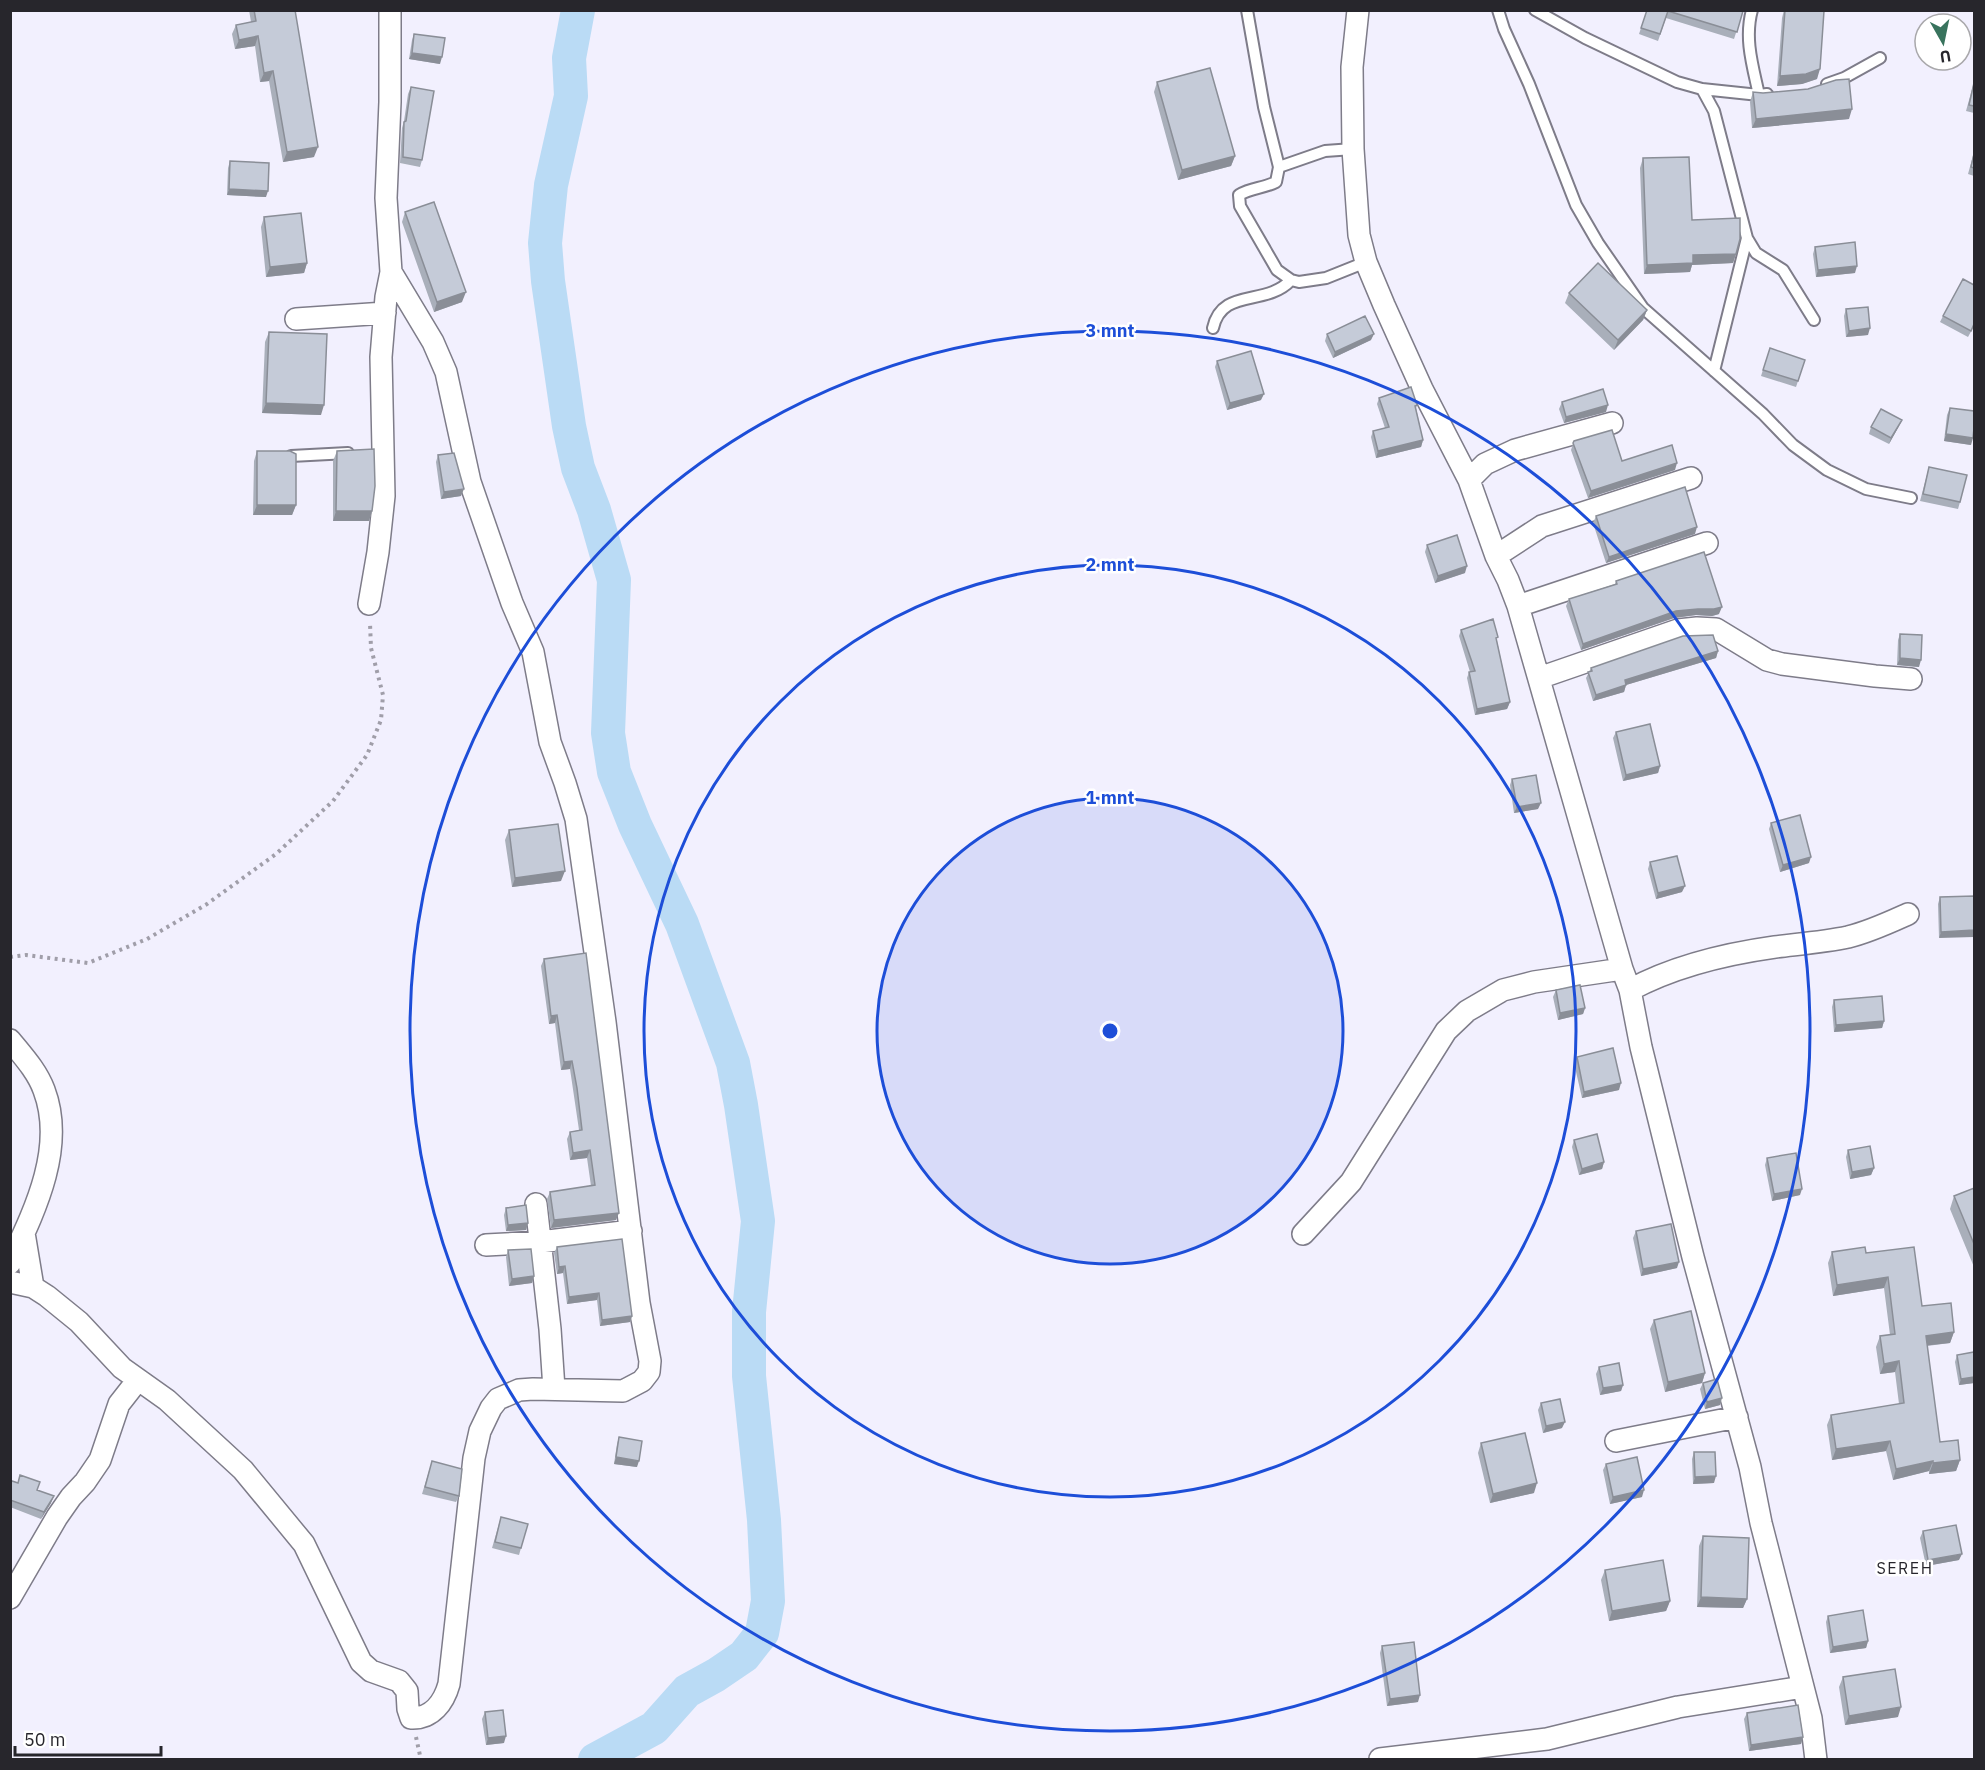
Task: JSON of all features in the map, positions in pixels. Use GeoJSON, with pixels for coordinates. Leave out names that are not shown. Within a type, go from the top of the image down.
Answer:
{"type":"FeatureCollection","features":[{"type":"Feature","properties":{"kind":"street"},"geometry":{"type":"LineString","coordinates":[[369,604],[384,496],[372,451],[384,313],[391,272],[386,198],[390,102],[390,10]]}},
{"type":"Feature","properties":{"kind":"street"},"geometry":{"type":"LineString","coordinates":[[1358,10],[1352,68],[1353,149],[1359,235],[1366,262],[1422,388],[1469,480],[1496,556],[1518,606],[1630,990],[1641,1047],[1693,1257],[1737,1417],[1761,1523],[1803,1687],[1816,1760]]}},
{"type":"Feature","properties":{"kind":"street"},"geometry":{"type":"LineString","coordinates":[[10,1282],[33,1287],[47,1296],[79,1322],[122,1368],[137,1381],[167,1400],[243,1470],[304,1544],[361,1662],[371,1671],[399,1681],[407,1691],[411,1718],[420,1719],[439,1705],[449,1684],[474,1458],[480,1431],[490,1408],[498,1399],[519,1390],[623,1391],[642,1381],[649,1372],[650,1361],[639,1303],[605,1022],[576,819],[550,742],[533,652],[512,603],[470,482],[446,372],[434,342],[391,272]]}},
{"type":"Feature","properties":{"kind":"street"},"geometry":{"type":"LineString","coordinates":[[296,319],[384,313]]}},
{"type":"Feature","properties":{"kind":"street"},"geometry":{"type":"LineString","coordinates":[[1469,480],[1485,464],[1515,450],[1612,423]]}},
{"type":"Feature","properties":{"kind":"street"},"geometry":{"type":"LineString","coordinates":[[1496,556],[1542,526],[1692,478]]}},
{"type":"Feature","properties":{"kind":"street"},"geometry":{"type":"LineString","coordinates":[[1518,606],[1707,543]]}},
{"type":"Feature","properties":{"kind":"street"},"geometry":{"type":"LineString","coordinates":[[1539,678],[1678,630],[1697,628],[1716,629],[1767,660],[1782,664],[1911,679]]}},
{"type":"Feature","properties":{"kind":"street"},"geometry":{"type":"LineString","coordinates":[[1630,990],[1651,978],[1689,965],[1770,948],[1847,937],[1870,931],[1908,914]]}},
{"type":"Feature","properties":{"kind":"street"},"geometry":{"type":"LineString","coordinates":[[1303,1234],[1351,1182],[1446,1031],[1467,1011],[1503,990],[1534,982],[1622,969]]}},
{"type":"Feature","properties":{"kind":"street"},"geometry":{"type":"LineString","coordinates":[[10,1040],[32,1066],[44,1089],[51,1123],[50,1149],[44,1181],[10,1263]]}},
{"type":"Feature","properties":{"kind":"street"},"geometry":{"type":"LineString","coordinates":[[536,1204],[550,1329],[554,1389]]}},
{"type":"Feature","properties":{"kind":"street"},"geometry":{"type":"LineString","coordinates":[[486,1245],[540,1242],[631,1232]]}},
{"type":"Feature","properties":{"kind":"street"},"geometry":{"type":"LineString","coordinates":[[24,1233],[33,1287]]}},
{"type":"Feature","properties":{"kind":"street"},"geometry":{"type":"LineString","coordinates":[[10,1598],[57,1516],[100,1460],[119,1404],[137,1381]]}},
{"type":"Feature","properties":{"kind":"street"},"geometry":{"type":"LineString","coordinates":[[1616,1441],[1737,1417]]}},
{"type":"Feature","properties":{"kind":"street"},"geometry":{"type":"LineString","coordinates":[[1380,1759],[1547,1739],[1678,1707],[1803,1687]]}},
{"type":"Feature","properties":{"kind":"lane"},"geometry":{"type":"LineString","coordinates":[[1247,10],[1279,176],[1276,182],[1266,187],[1249,189],[1239,195],[1240,206],[1278,270],[1291,280],[1299,282],[1326,278],[1366,262]]}},
{"type":"Feature","properties":{"kind":"lane"},"geometry":{"type":"LineString","coordinates":[[1498,10],[1576,205],[1598,243],[1643,308],[1763,414],[1793,445],[1827,470],[1866,489],[1911,498]]}},
{"type":"Feature","properties":{"kind":"lane"},"geometry":{"type":"LineString","coordinates":[[1535,10],[1585,38],[1677,82],[1702,89],[1759,95],[1782,93]]}},
{"type":"Feature","properties":{"kind":"lane"},"geometry":{"type":"LineString","coordinates":[[1752,10],[1749,20],[1748,45],[1759,95]]}},
{"type":"Feature","properties":{"kind":"lane"},"geometry":{"type":"LineString","coordinates":[[1814,88],[1844,78],[1880,58]]}},
{"type":"Feature","properties":{"kind":"lane"},"geometry":{"type":"LineString","coordinates":[[1702,89],[1714,111],[1748,238],[1756,253],[1783,270],[1814,320]]}},
{"type":"Feature","properties":{"kind":"lane"},"geometry":{"type":"LineString","coordinates":[[1279,167],[1325,151],[1353,149]]}},
{"type":"Feature","properties":{"kind":"lane"},"geometry":{"type":"LineString","coordinates":[[1714,371],[1748,238]]}},
{"type":"Feature","properties":{"kind":"lane"},"geometry":{"type":"LineString","coordinates":[[1213,328],[1216,316],[1227,305],[1271,294],[1284,288],[1291,280]]}},
{"type":"Feature","properties":{"kind":"lane"},"geometry":{"type":"LineString","coordinates":[[291,456],[372,451]]}},
{"type":"Feature","properties":{"kind":"path"},"geometry":{"type":"LineString","coordinates":[[10,957],[26,955],[88,963],[147,939],[207,904],[276,854],[333,801],[367,755],[381,720],[383,695],[371,648],[369,604]]}},
{"type":"Feature","properties":{"kind":"building"},"geometry":{"type":"Polygon","coordinates":[[[254,10],[295,10],[318,147],[287,152],[273,71],[264,73],[258,36],[239,40],[236,25],[256,21],[254,10]]]}},
{"type":"Feature","properties":{"kind":"building"},"geometry":{"type":"Polygon","coordinates":[[[1647,10],[1743,11],[1737,32],[1668,11],[1660,34],[1641,28],[1647,10]]]}},
{"type":"Feature","properties":{"kind":"building"},"geometry":{"type":"Polygon","coordinates":[[[1785,10],[1824,11],[1820,69],[1806,74],[1780,76],[1785,10]]]}},
{"type":"Feature","properties":{"kind":"building"},"geometry":{"type":"Polygon","coordinates":[[[414,34],[445,38],[442,57],[412,53],[414,34]]]}},
{"type":"Feature","properties":{"kind":"building"},"geometry":{"type":"Polygon","coordinates":[[[1210,68],[1235,156],[1182,170],[1157,82],[1210,68]]]}},
{"type":"Feature","properties":{"kind":"building"},"geometry":{"type":"Polygon","coordinates":[[[1849,79],[1852,109],[1756,119],[1753,92],[1808,89],[1836,80],[1849,79]]]}},
{"type":"Feature","properties":{"kind":"building"},"geometry":{"type":"Polygon","coordinates":[[[1974,83],[1974,106],[1969,105],[1974,83]]]}},
{"type":"Feature","properties":{"kind":"building"},"geometry":{"type":"Polygon","coordinates":[[[411,87],[434,91],[422,160],[403,157],[404,122],[411,87]]]}},
{"type":"Feature","properties":{"kind":"building"},"geometry":{"type":"Polygon","coordinates":[[[1689,157],[1692,220],[1740,218],[1740,239],[1736,254],[1693,255],[1693,263],[1647,265],[1643,158],[1689,157]]]}},
{"type":"Feature","properties":{"kind":"building"},"geometry":{"type":"Polygon","coordinates":[[[230,161],[269,163],[268,191],[229,189],[230,161]]]}},
{"type":"Feature","properties":{"kind":"building"},"geometry":{"type":"Polygon","coordinates":[[[434,202],[466,292],[437,302],[405,212],[434,202]]]}},
{"type":"Feature","properties":{"kind":"building"},"geometry":{"type":"Polygon","coordinates":[[[301,213],[307,263],[270,267],[264,217],[301,213]]]}},
{"type":"Feature","properties":{"kind":"building"},"geometry":{"type":"Polygon","coordinates":[[[1855,242],[1857,266],[1818,270],[1815,247],[1855,242]]]}},
{"type":"Feature","properties":{"kind":"building"},"geometry":{"type":"Polygon","coordinates":[[[1598,263],[1647,310],[1618,340],[1569,293],[1598,263]]]}},
{"type":"Feature","properties":{"kind":"building"},"geometry":{"type":"Polygon","coordinates":[[[1963,279],[1974,285],[1974,324],[1971,331],[1943,316],[1963,279]]]}},
{"type":"Feature","properties":{"kind":"building"},"geometry":{"type":"Polygon","coordinates":[[[1868,307],[1870,328],[1849,331],[1846,309],[1868,307]]]}},
{"type":"Feature","properties":{"kind":"building"},"geometry":{"type":"Polygon","coordinates":[[[1365,316],[1374,334],[1335,352],[1327,334],[1365,316]]]}},
{"type":"Feature","properties":{"kind":"building"},"geometry":{"type":"Polygon","coordinates":[[[269,332],[327,334],[324,405],[266,403],[269,332]]]}},
{"type":"Feature","properties":{"kind":"building"},"geometry":{"type":"Polygon","coordinates":[[[1770,348],[1805,360],[1798,381],[1763,370],[1770,348]]]}},
{"type":"Feature","properties":{"kind":"building"},"geometry":{"type":"Polygon","coordinates":[[[1251,351],[1264,394],[1230,403],[1217,361],[1251,351]]]}},
{"type":"Feature","properties":{"kind":"building"},"geometry":{"type":"Polygon","coordinates":[[[1411,387],[1417,405],[1415,406],[1423,440],[1378,451],[1373,431],[1389,427],[1379,398],[1411,387]]]}},
{"type":"Feature","properties":{"kind":"building"},"geometry":{"type":"Polygon","coordinates":[[[1603,389],[1608,405],[1566,417],[1562,402],[1603,389]]]}},
{"type":"Feature","properties":{"kind":"building"},"geometry":{"type":"Polygon","coordinates":[[[1950,408],[1974,411],[1973,438],[1946,434],[1950,408]]]}},
{"type":"Feature","properties":{"kind":"building"},"geometry":{"type":"Polygon","coordinates":[[[1881,409],[1902,420],[1891,438],[1871,427],[1881,409]]]}},
{"type":"Feature","properties":{"kind":"building"},"geometry":{"type":"Polygon","coordinates":[[[1612,430],[1622,461],[1672,445],[1677,463],[1591,491],[1573,443],[1612,430]]]}},
{"type":"Feature","properties":{"kind":"building"},"geometry":{"type":"Polygon","coordinates":[[[374,449],[375,486],[372,511],[336,511],[337,451],[374,449]]]}},
{"type":"Feature","properties":{"kind":"building"},"geometry":{"type":"Polygon","coordinates":[[[257,451],[290,451],[296,454],[296,505],[257,505],[257,451]]]}},
{"type":"Feature","properties":{"kind":"building"},"geometry":{"type":"Polygon","coordinates":[[[454,453],[464,489],[444,492],[438,455],[454,453]]]}},
{"type":"Feature","properties":{"kind":"building"},"geometry":{"type":"Polygon","coordinates":[[[1929,467],[1967,475],[1960,502],[1923,494],[1929,467]]]}},
{"type":"Feature","properties":{"kind":"building"},"geometry":{"type":"Polygon","coordinates":[[[1685,487],[1697,527],[1609,557],[1596,516],[1685,487]]]}},
{"type":"Feature","properties":{"kind":"building"},"geometry":{"type":"Polygon","coordinates":[[[1457,535],[1467,566],[1438,576],[1427,545],[1457,535]]]}},
{"type":"Feature","properties":{"kind":"building"},"geometry":{"type":"Polygon","coordinates":[[[1704,552],[1722,607],[1676,611],[1583,644],[1569,599],[1704,552]]]}},
{"type":"Feature","properties":{"kind":"building"},"geometry":{"type":"Polygon","coordinates":[[[1493,619],[1510,702],[1477,709],[1469,672],[1475,671],[1461,630],[1493,619]]]}},
{"type":"Feature","properties":{"kind":"building"},"geometry":{"type":"Polygon","coordinates":[[[1900,634],[1922,635],[1921,660],[1900,658],[1900,634]]]}},
{"type":"Feature","properties":{"kind":"building"},"geometry":{"type":"Polygon","coordinates":[[[1713,635],[1718,651],[1625,680],[1626,685],[1596,695],[1588,672],[1592,671],[1591,668],[1683,636],[1713,635]]]}},
{"type":"Feature","properties":{"kind":"building"},"geometry":{"type":"Polygon","coordinates":[[[1650,724],[1660,766],[1626,775],[1616,732],[1650,724]]]}},
{"type":"Feature","properties":{"kind":"building"},"geometry":{"type":"Polygon","coordinates":[[[1536,775],[1541,803],[1517,807],[1512,779],[1536,775]]]}},
{"type":"Feature","properties":{"kind":"building"},"geometry":{"type":"Polygon","coordinates":[[[1800,815],[1811,857],[1783,865],[1771,823],[1800,815]]]}},
{"type":"Feature","properties":{"kind":"building"},"geometry":{"type":"Polygon","coordinates":[[[558,824],[565,871],[515,878],[509,830],[558,824]]]}},
{"type":"Feature","properties":{"kind":"building"},"geometry":{"type":"Polygon","coordinates":[[[1677,856],[1685,886],[1658,893],[1650,862],[1677,856]]]}},
{"type":"Feature","properties":{"kind":"building"},"geometry":{"type":"Polygon","coordinates":[[[1974,896],[1974,930],[1941,932],[1940,897],[1974,896]]]}},
{"type":"Feature","properties":{"kind":"building"},"geometry":{"type":"Polygon","coordinates":[[[586,953],[619,1213],[554,1220],[550,1192],[595,1185],[590,1150],[573,1153],[570,1132],[582,1130],[577,1088],[572,1061],[564,1062],[557,1015],[551,1016],[544,959],[586,953]]]}},
{"type":"Feature","properties":{"kind":"building"},"geometry":{"type":"Polygon","coordinates":[[[1580,985],[1585,1008],[1560,1013],[1556,990],[1580,985]]]}},
{"type":"Feature","properties":{"kind":"building"},"geometry":{"type":"Polygon","coordinates":[[[1882,996],[1884,1021],[1836,1025],[1834,1000],[1882,996]]]}},
{"type":"Feature","properties":{"kind":"building"},"geometry":{"type":"Polygon","coordinates":[[[1613,1048],[1621,1083],[1584,1092],[1577,1057],[1613,1048]]]}},
{"type":"Feature","properties":{"kind":"building"},"geometry":{"type":"Polygon","coordinates":[[[1597,1134],[1604,1162],[1582,1169],[1574,1140],[1597,1134]]]}},
{"type":"Feature","properties":{"kind":"building"},"geometry":{"type":"Polygon","coordinates":[[[1870,1146],[1874,1168],[1852,1172],[1848,1150],[1870,1146]]]}},
{"type":"Feature","properties":{"kind":"building"},"geometry":{"type":"Polygon","coordinates":[[[1796,1153],[1802,1189],[1774,1194],[1767,1158],[1796,1153]]]}},
{"type":"Feature","properties":{"kind":"building"},"geometry":{"type":"Polygon","coordinates":[[[1974,1188],[1974,1244],[1954,1196],[1974,1188]]]}},
{"type":"Feature","properties":{"kind":"building"},"geometry":{"type":"Polygon","coordinates":[[[526,1205],[528,1223],[508,1225],[506,1208],[526,1205]]]}},
{"type":"Feature","properties":{"kind":"building"},"geometry":{"type":"Polygon","coordinates":[[[1671,1224],[1679,1262],[1643,1269],[1636,1231],[1671,1224]]]}},
{"type":"Feature","properties":{"kind":"building"},"geometry":{"type":"Polygon","coordinates":[[[622,1239],[632,1316],[602,1320],[599,1293],[569,1297],[565,1266],[559,1267],[557,1247],[622,1239]]]}},
{"type":"Feature","properties":{"kind":"building"},"geometry":{"type":"Polygon","coordinates":[[[1865,1247],[1866,1253],[1914,1247],[1922,1306],[1951,1303],[1954,1332],[1926,1336],[1940,1442],[1958,1440],[1960,1460],[1933,1463],[1933,1461],[1896,1469],[1890,1441],[1836,1449],[1831,1415],[1904,1403],[1899,1361],[1884,1364],[1880,1336],[1895,1334],[1888,1277],[1837,1285],[1832,1252],[1865,1247]]]}},
{"type":"Feature","properties":{"kind":"building"},"geometry":{"type":"Polygon","coordinates":[[[531,1249],[534,1276],[512,1279],[508,1250],[531,1249]]]}},
{"type":"Feature","properties":{"kind":"building"},"geometry":{"type":"Polygon","coordinates":[[[1691,1311],[1705,1373],[1668,1382],[1654,1320],[1691,1311]]]}},
{"type":"Feature","properties":{"kind":"building"},"geometry":{"type":"Polygon","coordinates":[[[1974,1352],[1974,1377],[1961,1379],[1957,1355],[1974,1352]]]}},
{"type":"Feature","properties":{"kind":"building"},"geometry":{"type":"Polygon","coordinates":[[[1619,1363],[1623,1385],[1603,1388],[1599,1367],[1619,1363]]]}},
{"type":"Feature","properties":{"kind":"building"},"geometry":{"type":"Polygon","coordinates":[[[1717,1379],[1722,1398],[1707,1402],[1703,1383],[1717,1379]]]}},
{"type":"Feature","properties":{"kind":"building"},"geometry":{"type":"Polygon","coordinates":[[[1560,1399],[1565,1422],[1546,1426],[1541,1403],[1560,1399]]]}},
{"type":"Feature","properties":{"kind":"building"},"geometry":{"type":"Polygon","coordinates":[[[1525,1433],[1537,1483],[1493,1494],[1481,1443],[1525,1433]]]}},
{"type":"Feature","properties":{"kind":"building"},"geometry":{"type":"Polygon","coordinates":[[[619,1437],[642,1441],[639,1461],[616,1457],[619,1437]]]}},
{"type":"Feature","properties":{"kind":"building"},"geometry":{"type":"Polygon","coordinates":[[[1694,1452],[1715,1452],[1716,1476],[1695,1477],[1694,1452]]]}},
{"type":"Feature","properties":{"kind":"building"},"geometry":{"type":"Polygon","coordinates":[[[1637,1457],[1644,1490],[1613,1497],[1606,1464],[1637,1457]]]}},
{"type":"Feature","properties":{"kind":"building"},"geometry":{"type":"Polygon","coordinates":[[[432,1461],[462,1469],[459,1496],[425,1487],[432,1461]]]}},
{"type":"Feature","properties":{"kind":"building"},"geometry":{"type":"Polygon","coordinates":[[[20,1475],[40,1482],[37,1490],[54,1496],[44,1512],[10,1500],[10,1485],[12,1481],[18,1483],[20,1475]]]}},
{"type":"Feature","properties":{"kind":"building"},"geometry":{"type":"Polygon","coordinates":[[[501,1517],[528,1524],[521,1548],[495,1542],[501,1517]]]}},
{"type":"Feature","properties":{"kind":"building"},"geometry":{"type":"Polygon","coordinates":[[[1956,1525],[1962,1554],[1928,1560],[1923,1531],[1956,1525]]]}},
{"type":"Feature","properties":{"kind":"building"},"geometry":{"type":"Polygon","coordinates":[[[1703,1536],[1749,1538],[1747,1599],[1701,1597],[1703,1536]]]}},
{"type":"Feature","properties":{"kind":"building"},"geometry":{"type":"Polygon","coordinates":[[[1663,1560],[1670,1601],[1612,1611],[1605,1570],[1663,1560]]]}},
{"type":"Feature","properties":{"kind":"building"},"geometry":{"type":"Polygon","coordinates":[[[1863,1610],[1868,1641],[1833,1647],[1828,1616],[1863,1610]]]}},
{"type":"Feature","properties":{"kind":"building"},"geometry":{"type":"Polygon","coordinates":[[[1414,1642],[1420,1695],[1390,1699],[1382,1646],[1414,1642]]]}},
{"type":"Feature","properties":{"kind":"building"},"geometry":{"type":"Polygon","coordinates":[[[1895,1669],[1901,1707],[1849,1716],[1843,1677],[1895,1669]]]}},
{"type":"Feature","properties":{"kind":"building"},"geometry":{"type":"Polygon","coordinates":[[[1798,1705],[1803,1737],[1751,1745],[1747,1713],[1798,1705]]]}},
{"type":"Feature","properties":{"kind":"building"},"geometry":{"type":"Polygon","coordinates":[[[503,1710],[506,1736],[488,1738],[485,1712],[503,1710]]]}},
{"type":"Feature","properties":{"kind":"waterway"},"geometry":{"type":"LineString","coordinates":[[578,10],[569,58],[571,96],[551,185],[545,243],[548,281],[569,426],[578,468],[594,510],[614,580],[608,733],[614,772],[635,825],[682,924],[733,1063],[741,1105],[758,1221],[749,1312],[749,1376],[764,1520],[768,1601],[762,1633],[744,1656],[687,1691],[654,1728],[595,1760]]}},
{"type":"Feature","properties":{"kind":"district","name":"SEREH"},"geometry":{"type":"Point","coordinates":[1905,1568]}}]}
